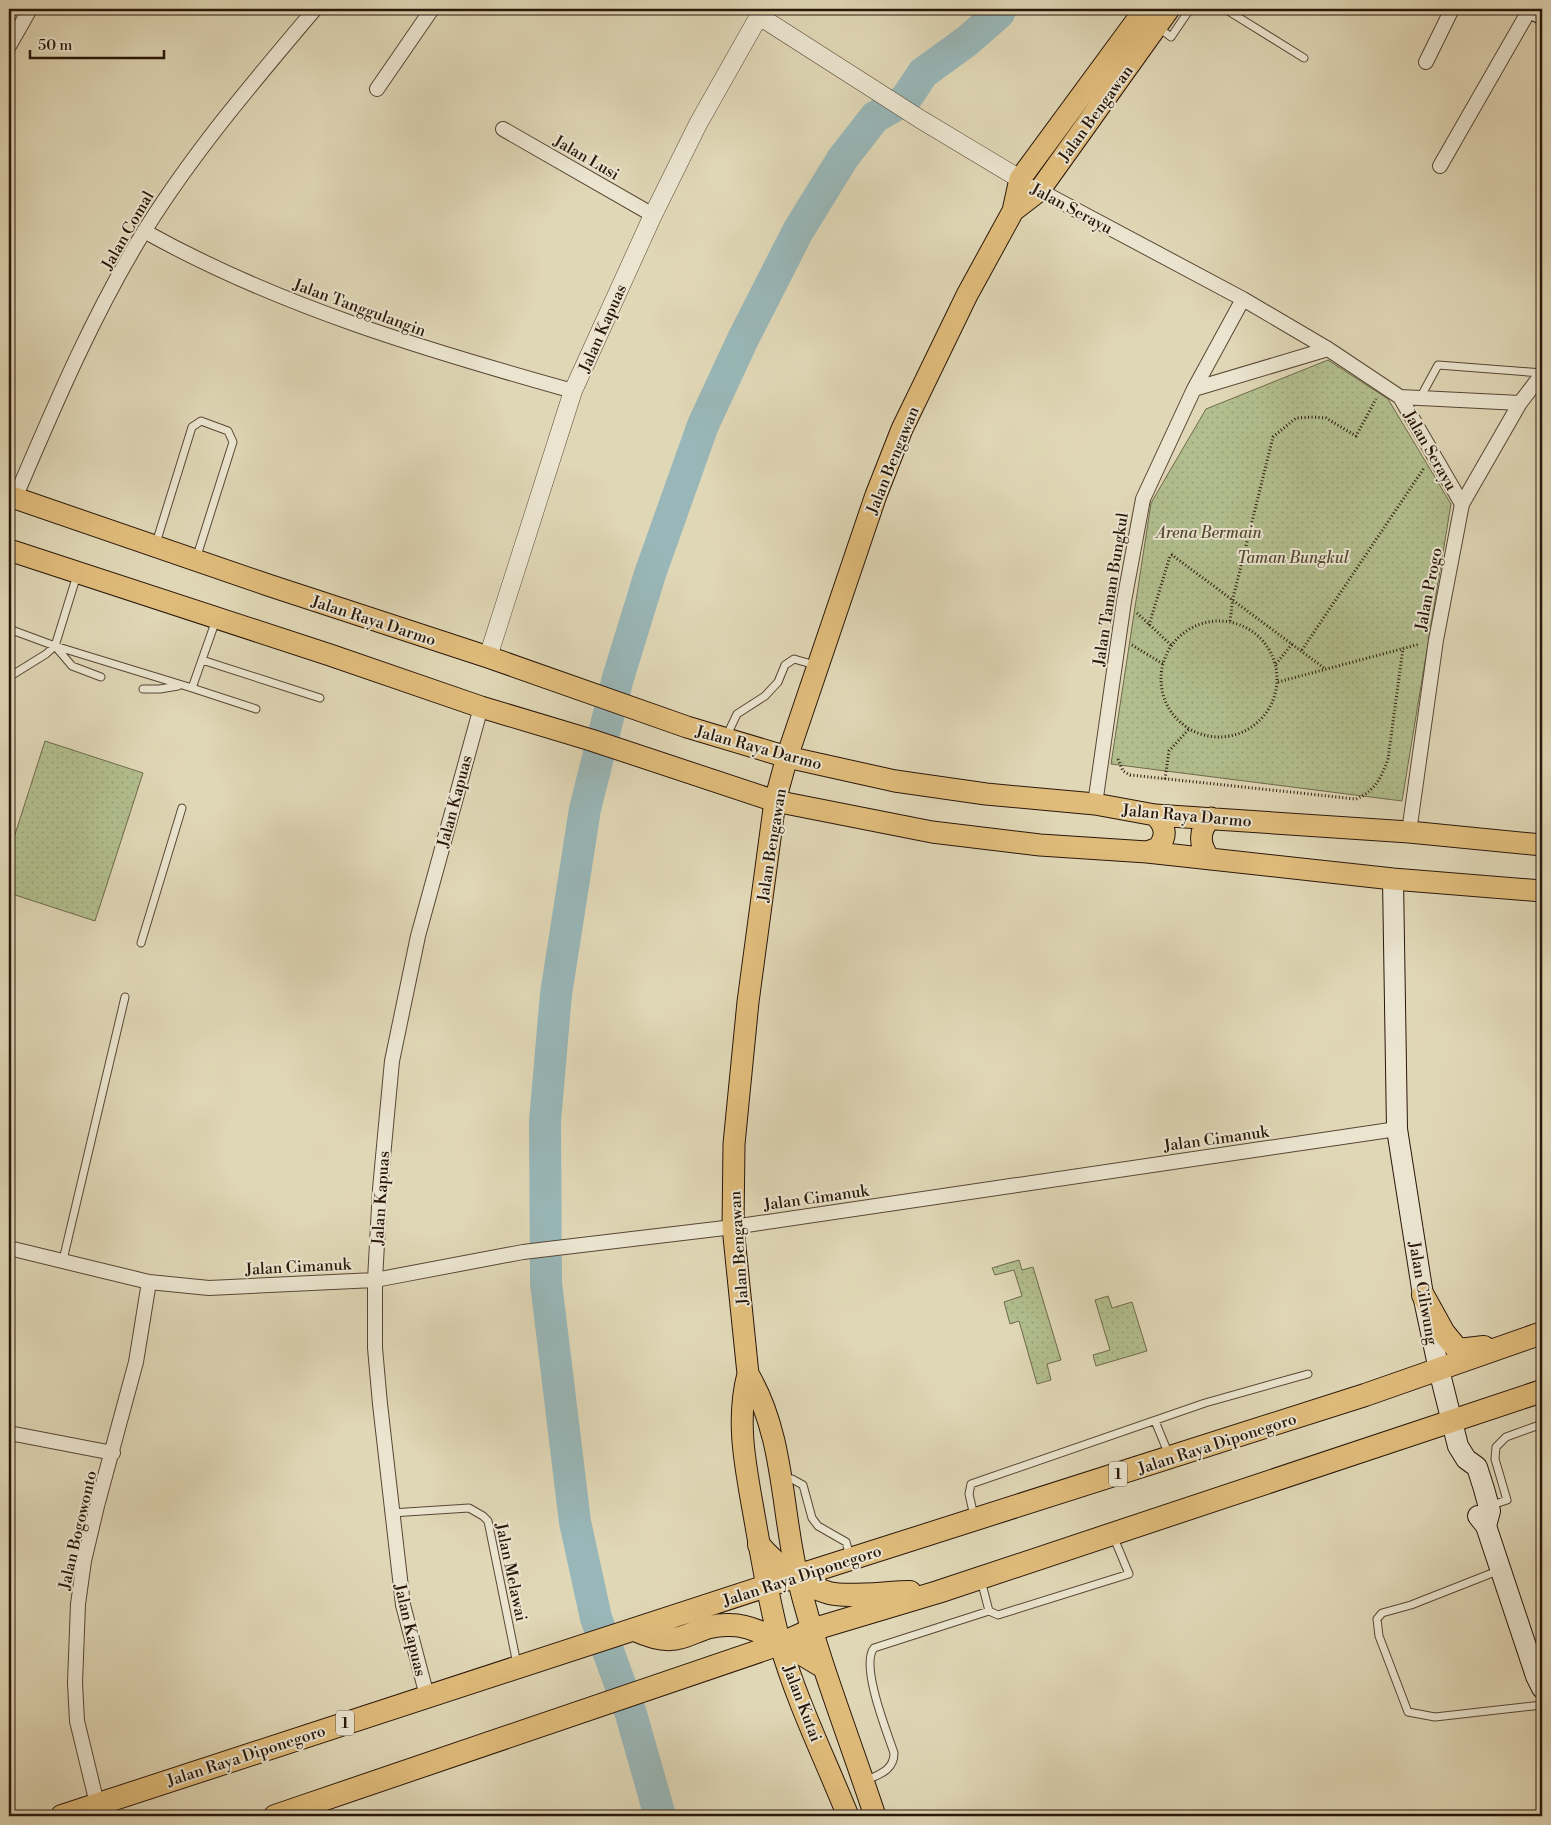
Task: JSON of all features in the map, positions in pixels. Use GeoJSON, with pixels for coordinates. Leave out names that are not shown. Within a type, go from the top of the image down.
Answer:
{"type":"FeatureCollection","features":[{"type":"Feature","properties":{"kind":"highway"},"geometry":{"type":"LineString","coordinates":[[1423,1295],[1444,1333],[1458,1350],[1476,1347],[1499,1347]]}},
{"type":"Feature","properties":{"kind":"highway","name":"Jalan Raya Diponegoro"},"geometry":{"type":"LineString","coordinates":[[62,1816],[103,1812],[124,1796],[427,1696],[518,1669],[797,1576],[1170,1458],[1438,1370],[1542,1333]]}},
{"type":"Feature","properties":{"kind":"highway"},"geometry":{"type":"LineString","coordinates":[[275,1816],[780,1644],[811,1630],[938,1592],[1112,1532],[1450,1422],[1540,1398]]}},
{"type":"Feature","properties":{"kind":"highway"},"geometry":{"type":"LineString","coordinates":[[759,1545],[780,1566],[830,1593],[938,1592]]}},
{"type":"Feature","properties":{"kind":"highway"},"geometry":{"type":"LineString","coordinates":[[632,1631],[652,1638],[676,1640],[707,1628],[729,1624],[741,1626],[760,1633],[822,1666]]}},
{"type":"Feature","properties":{"kind":"main road","name":"Jalan Bengawan"},"geometry":{"type":"LineString","coordinates":[[767,1586],[745,1464],[741,1416],[743,1394],[748,1374],[733,1227],[734,1144],[740,1071],[775,801],[787,757],[876,495],[902,429],[963,303],[1013,211],[1020,180],[1144,9]]}},
{"type":"Feature","properties":{"kind":"main road","name":"Jalan Bengawan"},"geometry":{"type":"LineString","coordinates":[[1013,211],[1039,191],[1169,9]]}},
{"type":"Feature","properties":{"kind":"main road"},"geometry":{"type":"LineString","coordinates":[[1531,9],[1542,14]]}},
{"type":"Feature","properties":{"kind":"main road","name":"Jalan Raya Darmo"},"geometry":{"type":"LineString","coordinates":[[12,497],[488,657],[725,740],[787,757],[895,781],[986,794],[1095,804],[1155,815],[1409,832],[1542,845]]}},
{"type":"Feature","properties":{"kind":"main road"},"geometry":{"type":"LineString","coordinates":[[9,550],[330,655],[481,707],[591,740],[775,801],[932,832],[1040,845],[1147,852],[1393,879],[1542,891]]}},
{"type":"Feature","properties":{"kind":"main road"},"geometry":{"type":"LineString","coordinates":[[1147,852],[1158,848],[1164,835],[1164,826],[1155,815]]}},
{"type":"Feature","properties":{"kind":"main road"},"geometry":{"type":"LineString","coordinates":[[1210,859],[1201,841],[1202,830],[1211,818]]}},
{"type":"Feature","properties":{"kind":"main road","name":"Jalan Ciliwung"},"geometry":{"type":"LineString","coordinates":[[1393,879],[1397,1129],[1423,1295],[1450,1422],[1458,1446],[1466,1458],[1464,1472],[1478,1515],[1486,1526],[1540,1680]]}},
{"type":"Feature","properties":{"kind":"main road","name":"Jalan Bengawan"},"geometry":{"type":"LineString","coordinates":[[748,1374],[758,1390],[768,1416],[797,1576],[811,1630]]}},
{"type":"Feature","properties":{"kind":"main road"},"geometry":{"type":"LineString","coordinates":[[1466,1458],[1477,1467],[1489,1506],[1490,1511],[1486,1526]]}},
{"type":"Feature","properties":{"kind":"main road","name":"Jalan Kutai"},"geometry":{"type":"LineString","coordinates":[[767,1586],[780,1644],[848,1816]]}},
{"type":"Feature","properties":{"kind":"main road","name":"Jalan Kutai"},"geometry":{"type":"LineString","coordinates":[[811,1630],[875,1816]]}},
{"type":"Feature","properties":{"kind":"street"},"geometry":{"type":"LineString","coordinates":[[9,46],[30,9]]}},
{"type":"Feature","properties":{"kind":"street","name":"Jalan Comal"},"geometry":{"type":"LineString","coordinates":[[12,497],[94,324],[144,231],[219,123],[316,9]]}},
{"type":"Feature","properties":{"kind":"street"},"geometry":{"type":"LineString","coordinates":[[377,89],[432,9]]}},
{"type":"Feature","properties":{"kind":"street"},"geometry":{"type":"LineString","coordinates":[[1426,62],[1452,9]]}},
{"type":"Feature","properties":{"kind":"street"},"geometry":{"type":"LineString","coordinates":[[1440,166],[1531,9]]}},
{"type":"Feature","properties":{"kind":"street","name":"Jalan Serayu"},"geometry":{"type":"LineString","coordinates":[[754,12],[920,119],[1020,180],[1243,299],[1328,349],[1383,385],[1400,397],[1462,504]]}},
{"type":"Feature","properties":{"kind":"street","name":"Jalan Kapuas"},"geometry":{"type":"LineString","coordinates":[[488,657],[539,505],[573,392],[653,216],[754,12]]}},
{"type":"Feature","properties":{"kind":"street","name":"Jalan Lusi"},"geometry":{"type":"LineString","coordinates":[[503,129],[653,216]]}},
{"type":"Feature","properties":{"kind":"street","name":"Jalan Tanggulangin"},"geometry":{"type":"LineString","coordinates":[[144,231],[224,271],[283,297],[443,355],[573,392]]}},
{"type":"Feature","properties":{"kind":"street","name":"Jalan Taman Bungkul"},"geometry":{"type":"LineString","coordinates":[[1095,804],[1124,600],[1143,499],[1194,389],[1243,299]]}},
{"type":"Feature","properties":{"kind":"street"},"geometry":{"type":"LineString","coordinates":[[1194,389],[1328,349]]}},
{"type":"Feature","properties":{"kind":"street","name":"Jalan Progo"},"geometry":{"type":"LineString","coordinates":[[1409,832],[1436,640],[1462,504],[1520,403],[1542,373]]}},
{"type":"Feature","properties":{"kind":"street","name":"Jalan Serayu"},"geometry":{"type":"LineString","coordinates":[[1400,397],[1520,403]]}},
{"type":"Feature","properties":{"kind":"street","name":"Jalan Kapuas"},"geometry":{"type":"LineString","coordinates":[[427,1696],[403,1605],[391,1514],[375,1348],[375,1280],[380,1189],[392,1061],[418,936],[481,707]]}},
{"type":"Feature","properties":{"kind":"street","name":"Jalan Cimanuk"},"geometry":{"type":"LineString","coordinates":[[9,1248],[149,1282],[209,1288],[375,1280],[523,1252],[589,1246],[733,1227],[1397,1129]]}},
{"type":"Feature","properties":{"kind":"street","name":"Jalan Bogowonto"},"geometry":{"type":"LineString","coordinates":[[103,1812],[77,1721],[75,1683],[78,1604],[91,1534],[136,1362],[149,1282]]}},
{"type":"Feature","properties":{"kind":"street"},"geometry":{"type":"LineString","coordinates":[[9,1432],[113,1453]]}},
{"type":"Feature","properties":{"kind":"lane"},"geometry":{"type":"LineString","coordinates":[[1156,27],[1172,37],[1190,9]]}},
{"type":"Feature","properties":{"kind":"lane"},"geometry":{"type":"LineString","coordinates":[[1225,9],[1304,58]]}},
{"type":"Feature","properties":{"kind":"lane"},"geometry":{"type":"LineString","coordinates":[[1420,398],[1438,365],[1542,373]]}},
{"type":"Feature","properties":{"kind":"lane"},"geometry":{"type":"LineString","coordinates":[[155,546],[192,427],[201,421],[228,431],[233,442],[196,560]]}},
{"type":"Feature","properties":{"kind":"lane"},"geometry":{"type":"LineString","coordinates":[[9,677],[46,654],[54,646],[78,573]]}},
{"type":"Feature","properties":{"kind":"lane"},"geometry":{"type":"LineString","coordinates":[[192,688],[216,619]]}},
{"type":"Feature","properties":{"kind":"lane"},"geometry":{"type":"LineString","coordinates":[[9,629],[54,646],[256,709]]}},
{"type":"Feature","properties":{"kind":"lane"},"geometry":{"type":"LineString","coordinates":[[54,646],[72,666],[101,677]]}},
{"type":"Feature","properties":{"kind":"lane"},"geometry":{"type":"LineString","coordinates":[[725,740],[737,714],[755,704],[773,688],[788,662],[794,659],[818,665]]}},
{"type":"Feature","properties":{"kind":"lane"},"geometry":{"type":"LineString","coordinates":[[202,660],[320,698]]}},
{"type":"Feature","properties":{"kind":"lane"},"geometry":{"type":"LineString","coordinates":[[143,689],[181,686]]}},
{"type":"Feature","properties":{"kind":"lane"},"geometry":{"type":"LineString","coordinates":[[141,943],[182,808]]}},
{"type":"Feature","properties":{"kind":"lane"},"geometry":{"type":"LineString","coordinates":[[63,1260],[125,997]]}},
{"type":"Feature","properties":{"kind":"lane"},"geometry":{"type":"LineString","coordinates":[[975,1519],[968,1494],[971,1484],[1204,1403],[1308,1374]]}},
{"type":"Feature","properties":{"kind":"lane"},"geometry":{"type":"LineString","coordinates":[[1155,1420],[1170,1458]]}},
{"type":"Feature","properties":{"kind":"lane"},"geometry":{"type":"LineString","coordinates":[[1489,1506],[1507,1500],[1495,1459],[1496,1447],[1506,1437],[1542,1424]]}},
{"type":"Feature","properties":{"kind":"lane"},"geometry":{"type":"LineString","coordinates":[[781,1481],[792,1480],[803,1486],[812,1518],[818,1526],[846,1542],[851,1559]]}},
{"type":"Feature","properties":{"kind":"lane","name":"Jalan Melawai"},"geometry":{"type":"LineString","coordinates":[[391,1514],[469,1508],[488,1521],[518,1669]]}},
{"type":"Feature","properties":{"kind":"lane"},"geometry":{"type":"LineString","coordinates":[[863,1781],[889,1769],[894,1761],[894,1752],[872,1682],[869,1663],[870,1652],[874,1648],[989,1611],[998,1615],[1129,1574],[1112,1532]]}},
{"type":"Feature","properties":{"kind":"lane"},"geometry":{"type":"LineString","coordinates":[[1500,1570],[1411,1605],[1382,1613],[1377,1619],[1379,1636],[1408,1712],[1435,1717],[1542,1704]]}},
{"type":"Feature","properties":{"kind":"lane"},"geometry":{"type":"LineString","coordinates":[[980,1578],[989,1611]]}},
{"type":"Feature","properties":{"kind":"path"},"geometry":{"type":"LineString","coordinates":[[1230,621],[1233,598],[1273,437],[1296,418],[1314,417],[1326,418],[1356,436],[1383,385]]}},
{"type":"Feature","properties":{"kind":"path"},"geometry":{"type":"LineString","coordinates":[[1302,650],[1433,454]]}},
{"type":"Feature","properties":{"kind":"path"},"geometry":{"type":"LineString","coordinates":[[1150,625],[1170,556],[1174,556],[1233,598],[1324,668]]}},
{"type":"Feature","properties":{"kind":"path"},"geometry":{"type":"LineString","coordinates":[[1124,600],[1172,645]]}},
{"type":"Feature","properties":{"kind":"path"},"geometry":{"type":"LineString","coordinates":[[1213,620],[1230,621],[1246,626],[1270,648],[1276,664],[1278,682],[1274,699],[1266,714],[1254,726],[1238,734],[1213,737],[1189,729],[1177,720],[1168,708],[1161,679],[1163,664],[1172,645],[1183,633],[1197,624],[1213,620]]}},
{"type":"Feature","properties":{"kind":"path"},"geometry":{"type":"LineString","coordinates":[[1278,682],[1324,668],[1436,640]]}},
{"type":"Feature","properties":{"kind":"path"},"geometry":{"type":"LineString","coordinates":[[1276,664],[1293,643]]}},
{"type":"Feature","properties":{"kind":"path"},"geometry":{"type":"LineString","coordinates":[[1116,654],[1125,645],[1134,645],[1163,664]]}},
{"type":"Feature","properties":{"kind":"path"},"geometry":{"type":"LineString","coordinates":[[1117,754],[1123,771],[1130,775],[1356,799],[1365,796],[1382,777],[1388,759],[1403,648]]}},
{"type":"Feature","properties":{"kind":"path"},"geometry":{"type":"LineString","coordinates":[[1165,779],[1169,751],[1189,729]]}},
{"type":"Feature","properties":{"kind":"green space","name":"Taman Bungkul"},"geometry":{"type":"Polygon","coordinates":[[[1328,360],[1388,399],[1451,504],[1402,801],[1111,764],[1151,503],[1206,409],[1328,360]]]}},
{"type":"Feature","properties":{"kind":"green space"},"geometry":{"type":"Polygon","coordinates":[[[45,741],[143,773],[95,921],[9,893],[9,853],[45,741]]]}},
{"type":"Feature","properties":{"kind":"green space"},"geometry":{"type":"Polygon","coordinates":[[[1019,1260],[1022,1270],[1033,1267],[1061,1360],[1047,1364],[1051,1380],[1037,1384],[1019,1321],[1010,1324],[1004,1302],[1022,1296],[1014,1270],[995,1275],[992,1268],[1019,1260]]]}},
{"type":"Feature","properties":{"kind":"green space"},"geometry":{"type":"Polygon","coordinates":[[[1108,1296],[1112,1308],[1132,1302],[1147,1351],[1096,1366],[1093,1355],[1110,1350],[1095,1300],[1108,1296]]]}},
{"type":"Feature","properties":{"kind":"waterway"},"geometry":{"type":"LineString","coordinates":[[660,1816],[631,1714],[596,1618],[575,1522],[546,1283],[545,1121],[556,994],[585,809],[618,678],[650,574],[703,425],[743,339],[798,231],[843,158],[875,117],[905,100],[923,73],[967,41],[999,13],[1000,9]]}},
{"type":"Feature","properties":{"kind":"park label","name":"Arena Bermain"},"geometry":{"type":"Point","coordinates":[1209,532]}}]}
